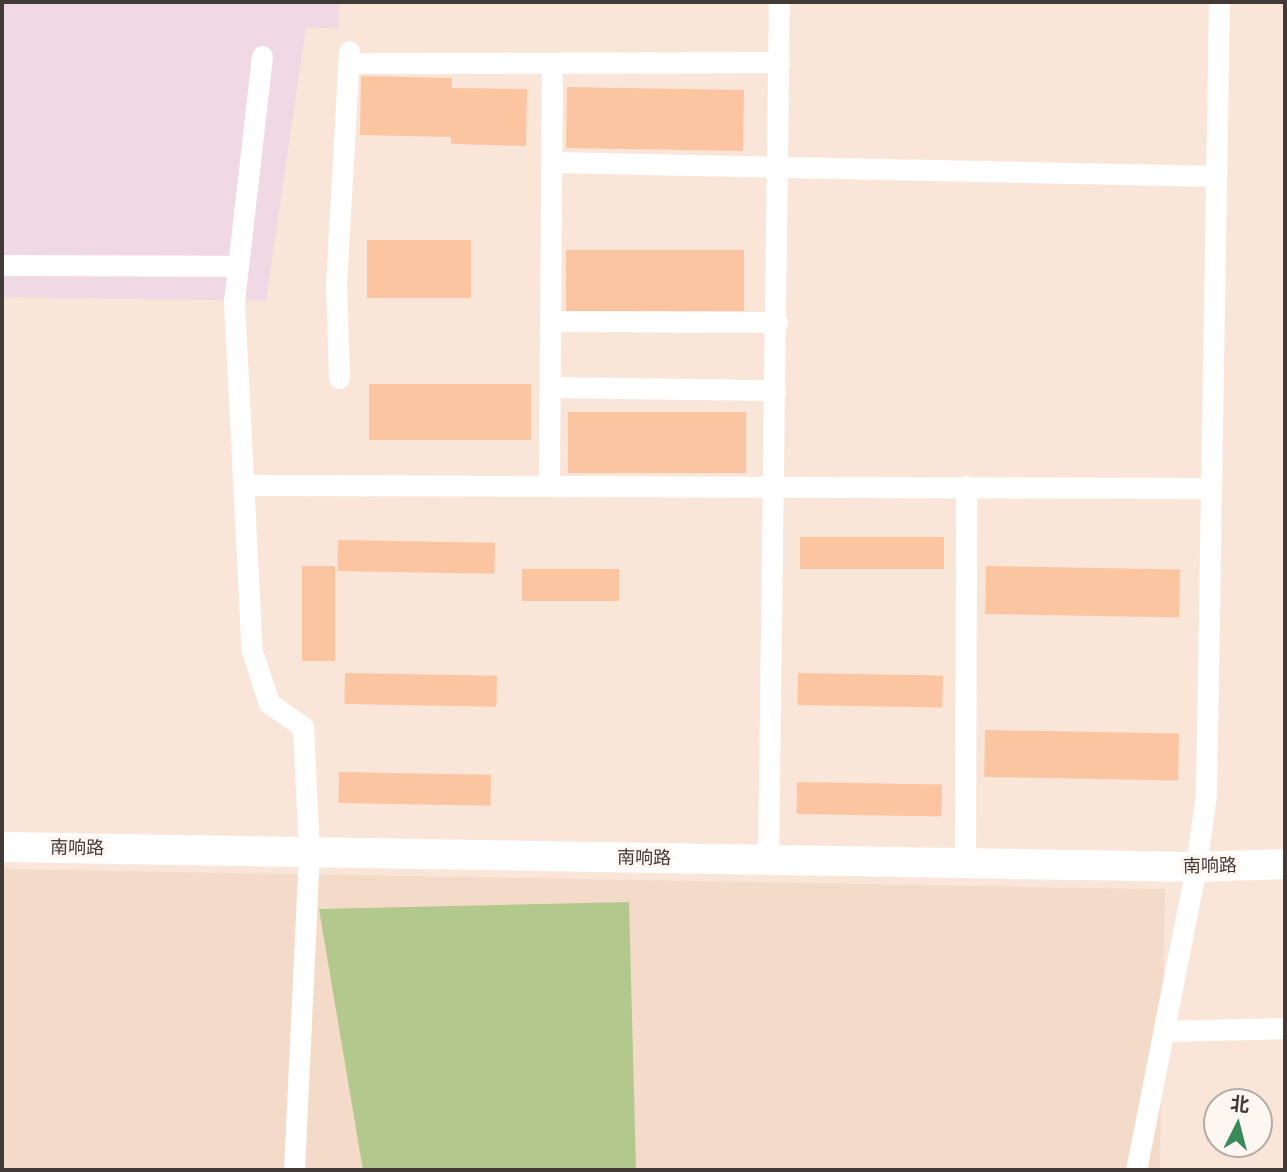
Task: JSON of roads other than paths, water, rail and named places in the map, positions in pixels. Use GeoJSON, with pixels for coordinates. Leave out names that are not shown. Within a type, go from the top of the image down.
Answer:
{"type":"FeatureCollection","features":[{"type":"Feature","properties":{"kind":"street"},"geometry":{"type":"LineString","coordinates":[[768,860],[776,485],[779,2]]}},
{"type":"Feature","properties":{"kind":"street"},"geometry":{"type":"LineString","coordinates":[[1136,1170],[1196,867],[1206,794],[1219,2]]}},
{"type":"Feature","properties":{"kind":"street"},"geometry":{"type":"LineString","coordinates":[[262,56],[234,301],[252,651],[269,703],[303,727],[309,852],[294,1170]]}},
{"type":"Feature","properties":{"kind":"street"},"geometry":{"type":"LineString","coordinates":[[339,378],[336,285],[348,57],[552,63],[779,62]]}},
{"type":"Feature","properties":{"kind":"street"},"geometry":{"type":"LineString","coordinates":[[549,484],[552,63]]}},
{"type":"Feature","properties":{"kind":"street"},"geometry":{"type":"LineString","coordinates":[[552,162],[1216,176]]}},
{"type":"Feature","properties":{"kind":"street"},"geometry":{"type":"LineString","coordinates":[[2,265],[238,266]]}},
{"type":"Feature","properties":{"kind":"street"},"geometry":{"type":"LineString","coordinates":[[551,321],[777,322]]}},
{"type":"Feature","properties":{"kind":"street"},"geometry":{"type":"LineString","coordinates":[[550,387],[775,390]]}},
{"type":"Feature","properties":{"kind":"street"},"geometry":{"type":"LineString","coordinates":[[243,485],[1211,488]]}},
{"type":"Feature","properties":{"kind":"street"},"geometry":{"type":"LineString","coordinates":[[965,863],[966,486]]}},
{"type":"Feature","properties":{"kind":"street","name":"南响路"},"geometry":{"type":"LineString","coordinates":[[2,847],[1196,867],[1285,864]]}},
{"type":"Feature","properties":{"kind":"street"},"geometry":{"type":"LineString","coordinates":[[1164,1031],[1285,1028]]}}]}
